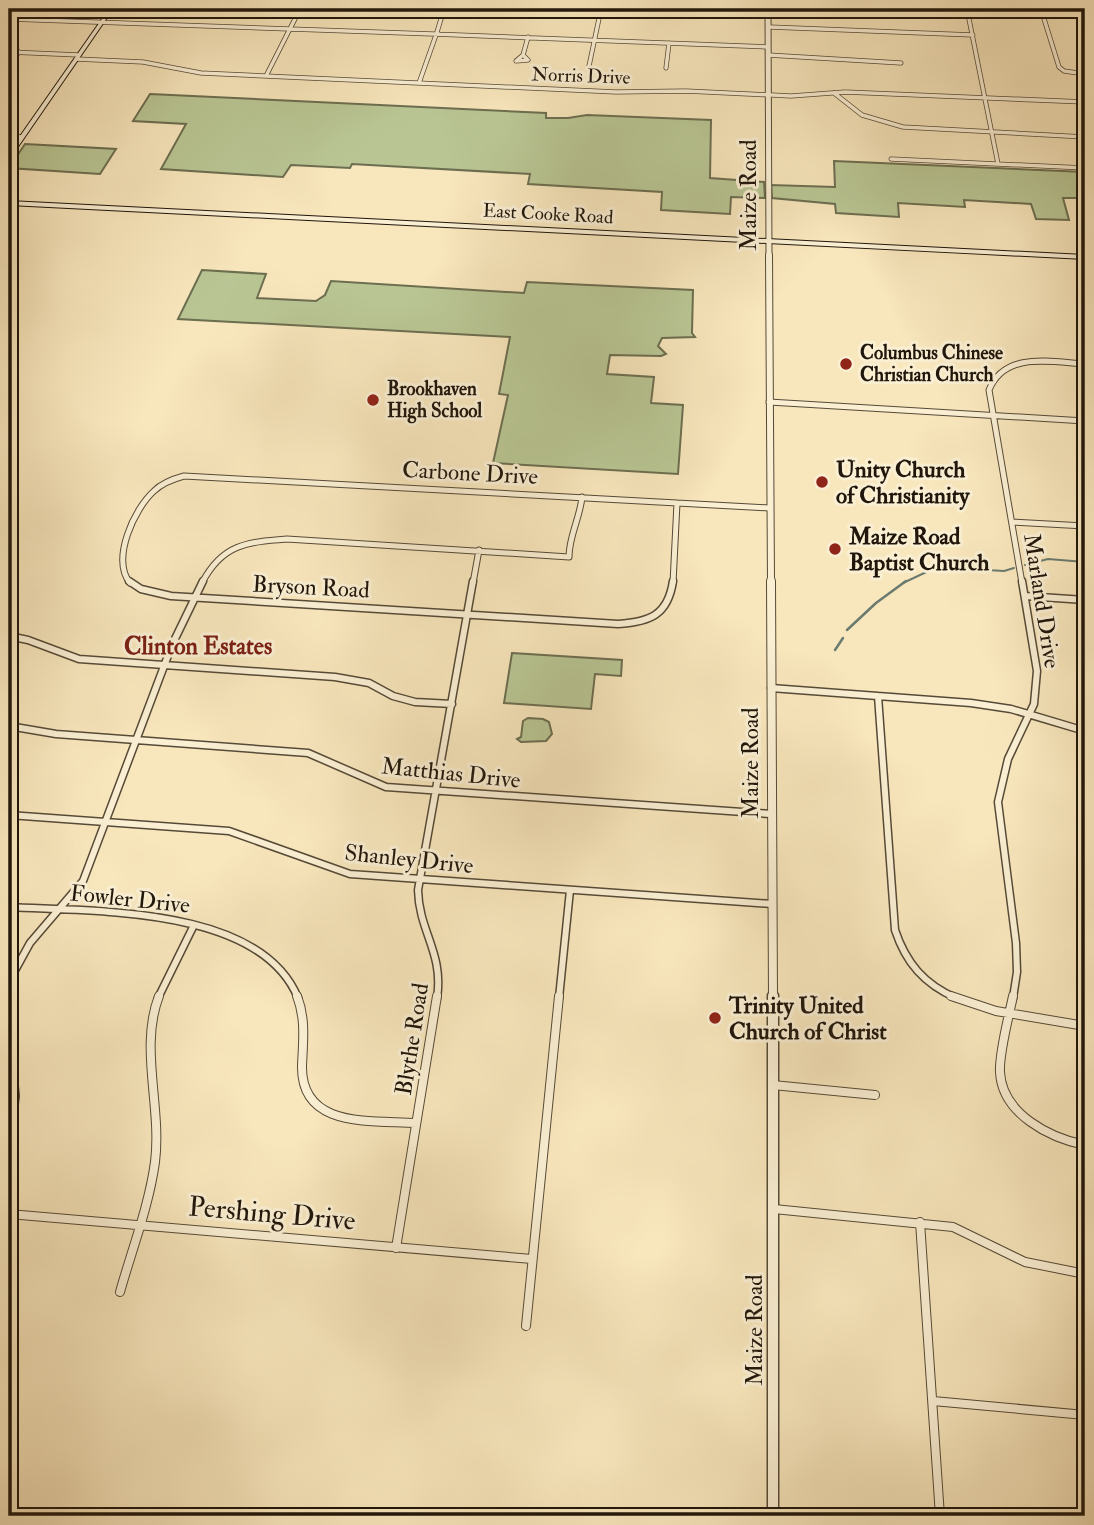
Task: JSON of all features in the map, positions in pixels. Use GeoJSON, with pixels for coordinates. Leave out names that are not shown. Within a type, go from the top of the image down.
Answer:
{"type":"FeatureCollection","features":[{"type":"Feature","properties":{"kind":"main road"},"geometry":{"type":"LineString","coordinates":[[9,156],[111,9]]}},
{"type":"Feature","properties":{"kind":"main road","name":"East Cooke Road"},"geometry":{"type":"LineString","coordinates":[[9,203],[1085,257]]}},
{"type":"Feature","properties":{"kind":"street"},"geometry":{"type":"LineString","coordinates":[[266,76],[300,9]]}},
{"type":"Feature","properties":{"kind":"street"},"geometry":{"type":"LineString","coordinates":[[419,83],[444,9]]}},
{"type":"Feature","properties":{"kind":"street"},"geometry":{"type":"LineString","coordinates":[[589,66],[601,9]]}},
{"type":"Feature","properties":{"kind":"street","name":"Maize Road"},"geometry":{"type":"LineString","coordinates":[[768,9],[773,1516]]}},
{"type":"Feature","properties":{"kind":"street"},"geometry":{"type":"LineString","coordinates":[[967,9],[998,164]]}},
{"type":"Feature","properties":{"kind":"street"},"geometry":{"type":"LineString","coordinates":[[1041,9],[1058,65],[1065,71],[1085,74]]}},
{"type":"Feature","properties":{"kind":"street"},"geometry":{"type":"LineString","coordinates":[[9,19],[768,47]]}},
{"type":"Feature","properties":{"kind":"street"},"geometry":{"type":"LineString","coordinates":[[769,27],[972,35]]}},
{"type":"Feature","properties":{"kind":"street"},"geometry":{"type":"LineString","coordinates":[[523,55],[528,37]]}},
{"type":"Feature","properties":{"kind":"street"},"geometry":{"type":"LineString","coordinates":[[666,68],[669,43]]}},
{"type":"Feature","properties":{"kind":"street","name":"Norris Drive"},"geometry":{"type":"LineString","coordinates":[[9,52],[143,62],[201,73],[616,92],[802,96],[834,93],[1085,102]]}},
{"type":"Feature","properties":{"kind":"street"},"geometry":{"type":"LineString","coordinates":[[9,65],[19,52]]}},
{"type":"Feature","properties":{"kind":"street"},"geometry":{"type":"LineString","coordinates":[[768,55],[901,63]]}},
{"type":"Feature","properties":{"kind":"street"},"geometry":{"type":"LineString","coordinates":[[834,93],[854,110],[888,125],[918,129],[1085,137]]}},
{"type":"Feature","properties":{"kind":"street"},"geometry":{"type":"LineString","coordinates":[[9,136],[22,136]]}},
{"type":"Feature","properties":{"kind":"street"},"geometry":{"type":"LineString","coordinates":[[891,159],[1085,168]]}},
{"type":"Feature","properties":{"kind":"street","name":"Marland Drive"},"geometry":{"type":"LineString","coordinates":[[1085,364],[1030,362],[1009,366],[991,380],[989,390],[1038,671],[1034,704],[1008,760],[998,802],[1016,943],[1017,972],[1000,1062],[1002,1084],[1024,1118],[1060,1140],[1085,1145]]}},
{"type":"Feature","properties":{"kind":"street"},"geometry":{"type":"LineString","coordinates":[[769,402],[1085,421]]}},
{"type":"Feature","properties":{"kind":"street","name":"Carbone Drive"},"geometry":{"type":"LineString","coordinates":[[170,479],[197,475],[769,508]]}},
{"type":"Feature","properties":{"kind":"street","name":"Bryson Road"},"geometry":{"type":"LineString","coordinates":[[170,479],[156,486],[143,500],[122,549],[122,571],[140,589],[153,594],[618,624],[653,617],[666,605],[672,592],[677,502]]}},
{"type":"Feature","properties":{"kind":"street"},"geometry":{"type":"LineString","coordinates":[[9,991],[22,955],[83,881],[164,665],[202,580],[217,556],[235,545],[257,539],[569,557],[569,545],[580,518],[582,497]]}},
{"type":"Feature","properties":{"kind":"street"},"geometry":{"type":"LineString","coordinates":[[1012,522],[1085,526]]}},
{"type":"Feature","properties":{"kind":"street","name":"Blythe Road"},"geometry":{"type":"LineString","coordinates":[[396,1248],[440,977],[433,945],[417,905],[419,880],[479,550]]}},
{"type":"Feature","properties":{"kind":"street"},"geometry":{"type":"LineString","coordinates":[[1025,596],[1085,600]]}},
{"type":"Feature","properties":{"kind":"street"},"geometry":{"type":"LineString","coordinates":[[9,636],[28,640],[79,659],[356,679],[403,699],[452,704]]}},
{"type":"Feature","properties":{"kind":"street"},"geometry":{"type":"LineString","coordinates":[[771,688],[971,703],[1029,714],[1085,731]]}},
{"type":"Feature","properties":{"kind":"street"},"geometry":{"type":"LineString","coordinates":[[878,696],[895,930],[901,952],[918,973],[941,991],[971,1003],[1085,1026]]}},
{"type":"Feature","properties":{"kind":"street","name":"Matthias Drive"},"geometry":{"type":"LineString","coordinates":[[9,726],[56,734],[308,753],[344,767],[370,783],[386,787],[771,814]]}},
{"type":"Feature","properties":{"kind":"street","name":"Shanley Drive"},"geometry":{"type":"LineString","coordinates":[[9,816],[229,831],[260,838],[336,871],[419,880],[772,904]]}},
{"type":"Feature","properties":{"kind":"street"},"geometry":{"type":"LineString","coordinates":[[526,1326],[570,890]]}},
{"type":"Feature","properties":{"kind":"street","name":"Fowler Drive"},"geometry":{"type":"LineString","coordinates":[[9,907],[165,919],[194,925],[257,951],[285,974],[297,997],[304,1023],[300,1079],[315,1104],[341,1116],[416,1123]]}},
{"type":"Feature","properties":{"kind":"street"},"geometry":{"type":"LineString","coordinates":[[120,1292],[140,1225],[155,1160],[157,1131],[150,1028],[159,993],[194,925]]}},
{"type":"Feature","properties":{"kind":"street"},"geometry":{"type":"LineString","coordinates":[[9,1036],[15,1096],[9,1142]]}},
{"type":"Feature","properties":{"kind":"street"},"geometry":{"type":"LineString","coordinates":[[772,1086],[875,1095]]}},
{"type":"Feature","properties":{"kind":"street"},"geometry":{"type":"LineString","coordinates":[[774,1209],[920,1222],[966,1230],[1029,1264],[1085,1274]]}},
{"type":"Feature","properties":{"kind":"street","name":"Pershing Drive"},"geometry":{"type":"LineString","coordinates":[[9,1214],[532,1259]]}},
{"type":"Feature","properties":{"kind":"street"},"geometry":{"type":"LineString","coordinates":[[920,1222],[940,1516]]}},
{"type":"Feature","properties":{"kind":"street"},"geometry":{"type":"LineString","coordinates":[[933,1401],[1085,1415]]}},
{"type":"Feature","properties":{"kind":"green space"},"geometry":{"type":"Polygon","coordinates":[[[150,94],[546,113],[546,118],[587,115],[711,120],[710,178],[764,182],[765,198],[731,197],[730,214],[661,210],[662,192],[528,184],[530,174],[352,164],[350,168],[291,165],[283,177],[161,169],[186,124],[133,121],[150,94]]]}},
{"type":"Feature","properties":{"kind":"green space"},"geometry":{"type":"Polygon","coordinates":[[[25,144],[116,149],[100,174],[9,168],[25,144]]]}},
{"type":"Feature","properties":{"kind":"green space"},"geometry":{"type":"Polygon","coordinates":[[[834,161],[1085,172],[1085,198],[1063,198],[1069,220],[1036,219],[1031,204],[964,200],[965,207],[898,203],[899,217],[836,213],[835,204],[772,198],[771,185],[835,187],[834,161]]]}},
{"type":"Feature","properties":{"kind":"green space"},"geometry":{"type":"Polygon","coordinates":[[[202,270],[266,274],[257,298],[316,301],[325,295],[331,281],[524,293],[527,282],[693,290],[692,333],[695,337],[662,338],[658,346],[666,354],[661,356],[610,355],[607,374],[654,377],[651,403],[683,405],[678,474],[493,463],[508,395],[499,394],[510,337],[178,319],[202,270]]]}},
{"type":"Feature","properties":{"kind":"green space"},"geometry":{"type":"Polygon","coordinates":[[[512,653],[622,660],[621,676],[595,674],[591,709],[504,703],[512,653]]]}},
{"type":"Feature","properties":{"kind":"green space"},"geometry":{"type":"Polygon","coordinates":[[[528,718],[549,722],[552,734],[546,741],[521,742],[517,739],[521,737],[523,721],[528,718]]]}},
{"type":"Feature","properties":{"kind":"waterway"},"geometry":{"type":"LineString","coordinates":[[1025,565],[1048,559],[1085,562]]}},
{"type":"Feature","properties":{"kind":"waterway"},"geometry":{"type":"LineString","coordinates":[[904,583],[937,567],[1004,571],[1014,568]]}},
{"type":"Feature","properties":{"kind":"waterway"},"geometry":{"type":"LineString","coordinates":[[847,630],[876,603],[904,583]]}},
{"type":"Feature","properties":{"kind":"waterway"},"geometry":{"type":"LineString","coordinates":[[835,650],[843,638]]}},
{"type":"Feature","properties":{"kind":"place","name":"Columbus Chinese Christian Church"},"geometry":{"type":"Point","coordinates":[846,364]}},
{"type":"Feature","properties":{"kind":"place","name":"Brookhaven High School"},"geometry":{"type":"Point","coordinates":[373,400]}},
{"type":"Feature","properties":{"kind":"place","name":"Unity Church of Christianity"},"geometry":{"type":"Point","coordinates":[822,482]}},
{"type":"Feature","properties":{"kind":"place","name":"Maize Road Baptist Church"},"geometry":{"type":"Point","coordinates":[835,549]}},
{"type":"Feature","properties":{"kind":"place","name":"Trinity United Church of Christ"},"geometry":{"type":"Point","coordinates":[715,1018]}},
{"type":"Feature","properties":{"kind":"district","name":"Clinton Estates"},"geometry":{"type":"Point","coordinates":[198,646]}}]}
